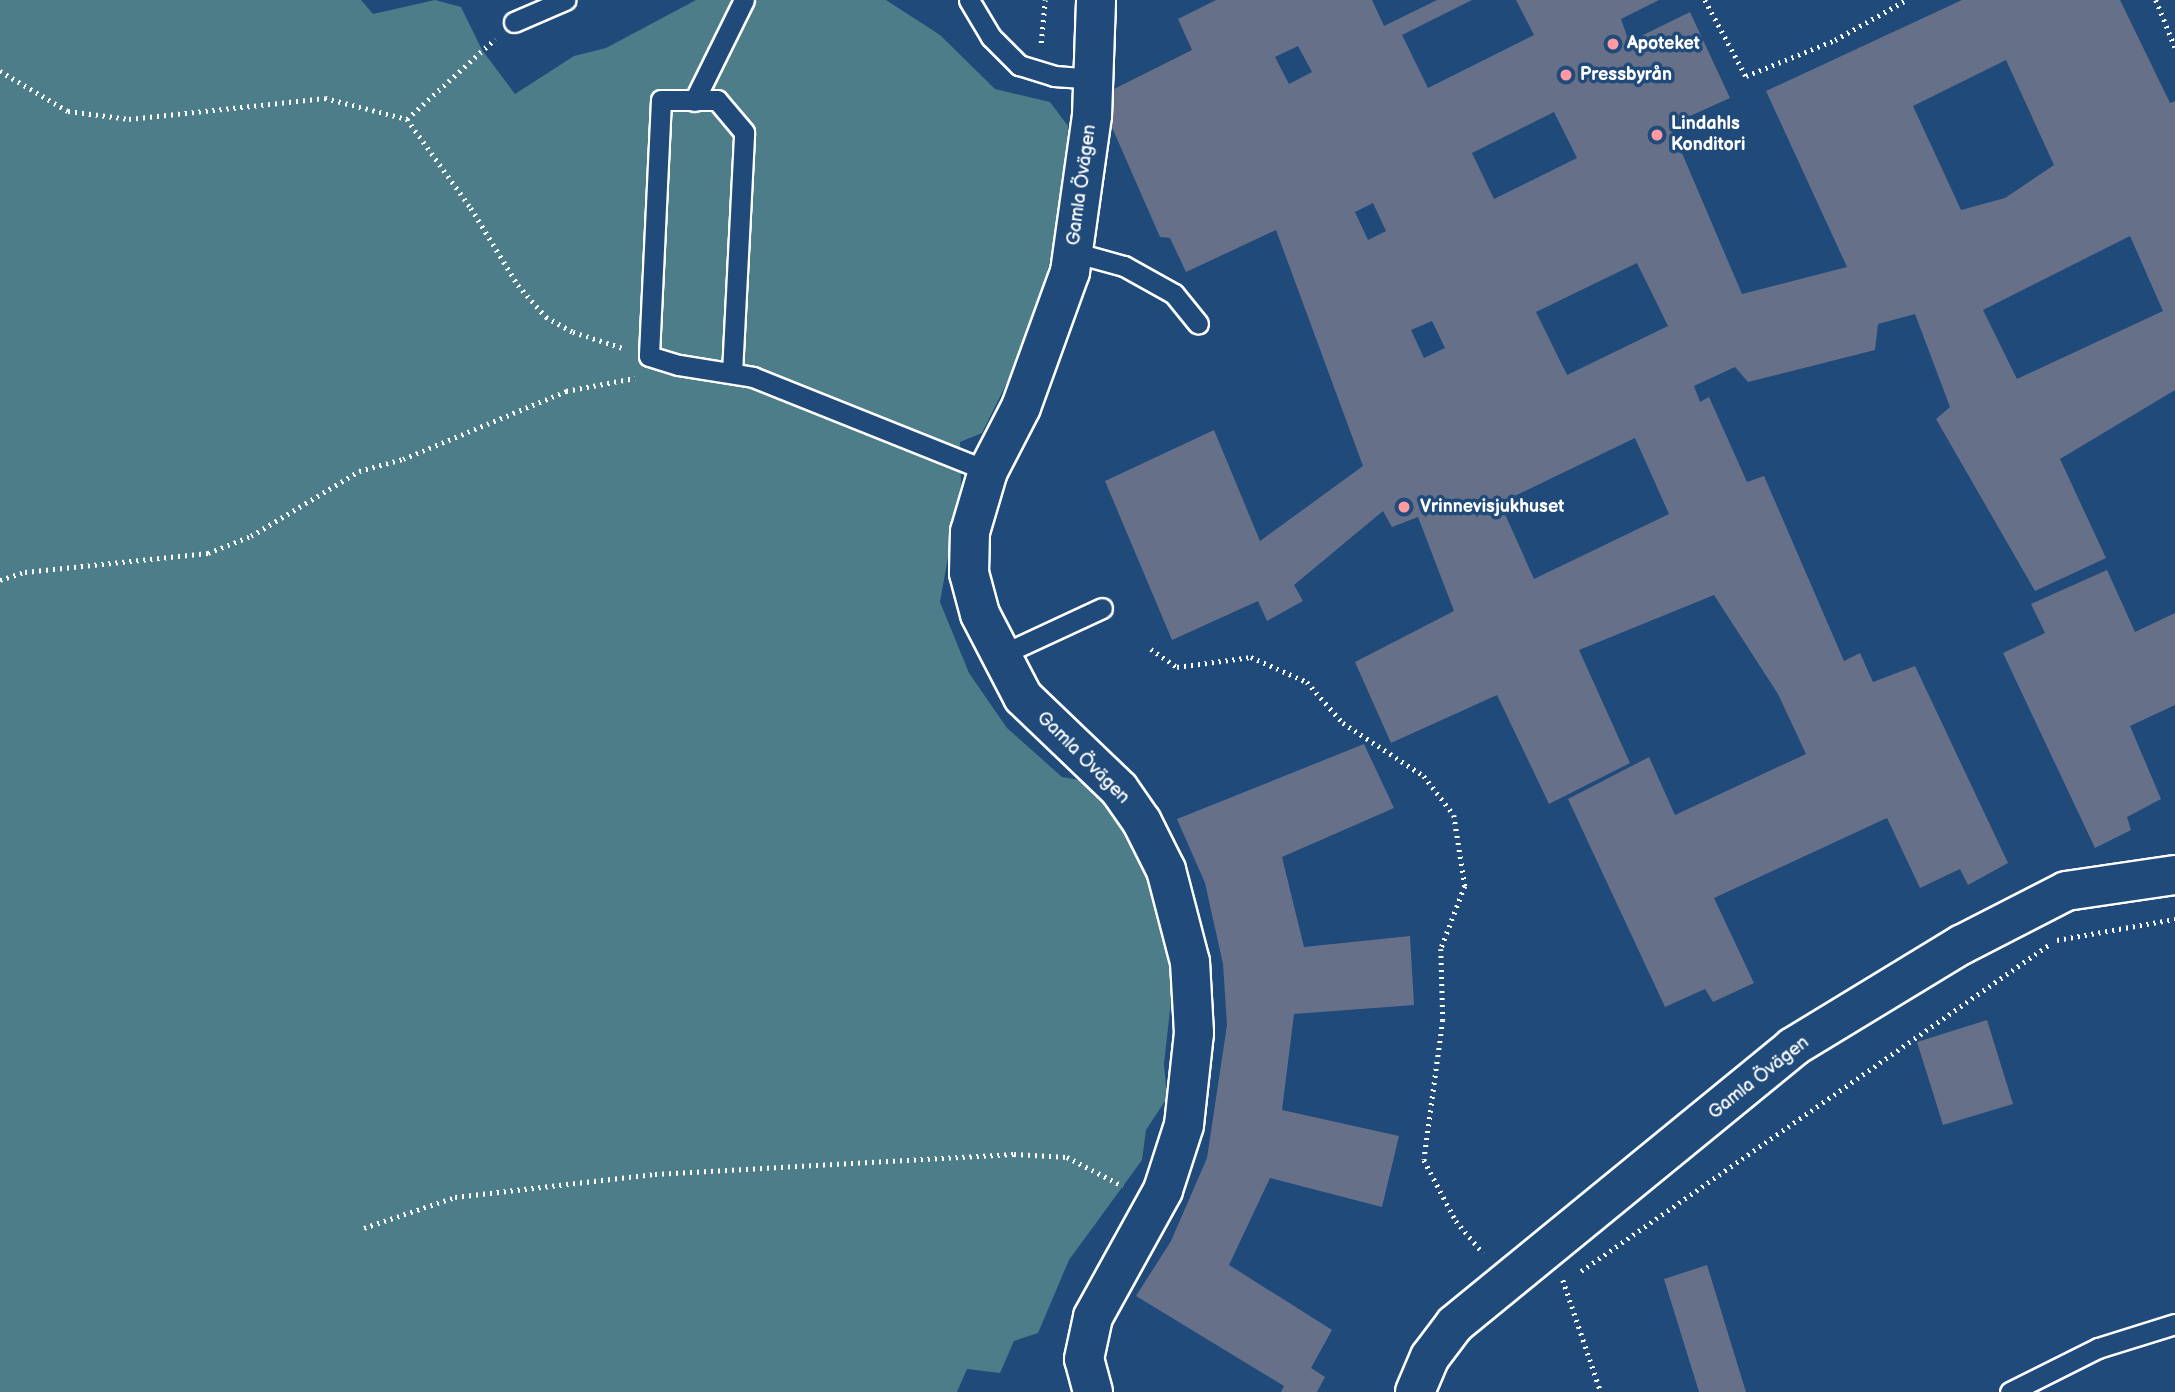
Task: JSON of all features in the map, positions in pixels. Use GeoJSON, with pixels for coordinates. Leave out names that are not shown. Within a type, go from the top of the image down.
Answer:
{"type":"FeatureCollection","features":[{"type":"Feature","properties":{"kind":"street","name":"Gamla Övägen"},"geometry":{"type":"LineString","coordinates":[[1093,1392],[1084,1359],[1093,1317],[1155,1203],[1184,1125],[1194,1033],[1190,962],[1166,870],[1119,789],[1023,697],[980,614],[968,573],[970,532],[988,471],[1021,407],[1073,252],[1093,79],[1096,0]]}},
{"type":"Feature","properties":{"kind":"street","name":"Gamla Övägen"},"geometry":{"type":"LineString","coordinates":[[1415,1392],[1430,1357],[1455,1324],[1483,1304],[1506,1280],[1793,1047],[1961,945],[2066,891],[2175,876]]}},
{"type":"Feature","properties":{"kind":"lane"},"geometry":{"type":"LineString","coordinates":[[514,22],[565,0]]}},
{"type":"Feature","properties":{"kind":"lane"},"geometry":{"type":"LineString","coordinates":[[694,101],[744,0]]}},
{"type":"Feature","properties":{"kind":"lane"},"geometry":{"type":"LineString","coordinates":[[970,0],[991,37],[1018,65],[1038,71],[1093,79]]}},
{"type":"Feature","properties":{"kind":"lane"},"geometry":{"type":"LineString","coordinates":[[732,373],[744,132],[717,100],[661,100],[649,356],[679,365],[732,373],[988,471]]}},
{"type":"Feature","properties":{"kind":"lane"},"geometry":{"type":"LineString","coordinates":[[1073,252],[1124,266],[1174,294],[1198,324]]}},
{"type":"Feature","properties":{"kind":"lane"},"geometry":{"type":"LineString","coordinates":[[1003,654],[1101,608]]}},
{"type":"Feature","properties":{"kind":"lane"},"geometry":{"type":"LineString","coordinates":[[2010,1392],[2098,1348],[2175,1324]]}},
{"type":"Feature","properties":{"kind":"path"},"geometry":{"type":"LineString","coordinates":[[1038,71],[1045,0]]}},
{"type":"Feature","properties":{"kind":"path"},"geometry":{"type":"LineString","coordinates":[[1705,0],[1746,76],[1835,40],[1906,0]]}},
{"type":"Feature","properties":{"kind":"path"},"geometry":{"type":"LineString","coordinates":[[2156,0],[2175,47]]}},
{"type":"Feature","properties":{"kind":"path"},"geometry":{"type":"LineString","coordinates":[[407,119],[514,22]]}},
{"type":"Feature","properties":{"kind":"path"},"geometry":{"type":"LineString","coordinates":[[0,71],[68,111],[129,119],[325,98],[407,119],[471,208],[518,285],[547,317],[573,332],[649,356]]}},
{"type":"Feature","properties":{"kind":"path"},"geometry":{"type":"LineString","coordinates":[[0,580],[25,572],[208,553],[251,536],[359,471],[402,459],[566,391],[667,372],[679,365]]}},
{"type":"Feature","properties":{"kind":"path"},"geometry":{"type":"LineString","coordinates":[[1151,649],[1177,667],[1251,657],[1307,682],[1343,723],[1424,776],[1454,815],[1465,886],[1450,916],[1441,949],[1443,1020],[1424,1160],[1456,1221],[1506,1280]]}},
{"type":"Feature","properties":{"kind":"path"},"geometry":{"type":"LineString","coordinates":[[1624,1244],[2056,940],[2175,919]]}},
{"type":"Feature","properties":{"kind":"path"},"geometry":{"type":"LineString","coordinates":[[364,1228],[455,1197],[655,1174],[1014,1154],[1067,1157],[1155,1203]]}},
{"type":"Feature","properties":{"kind":"path"},"geometry":{"type":"LineString","coordinates":[[1551,1245],[1601,1392]]}},
{"type":"Feature","properties":{"kind":"green space"},"geometry":{"type":"Polygon","coordinates":[[[0,0],[361,0],[373,14],[435,0],[461,7],[482,50],[515,94],[574,56],[606,48],[696,0],[886,0],[940,35],[995,89],[1050,102],[1068,126],[1065,206],[1028,340],[982,433],[960,442],[961,484],[940,602],[969,673],[1007,728],[1062,777],[1085,781],[1141,843],[1164,926],[1172,992],[1164,1064],[1167,1098],[1146,1130],[1142,1160],[1069,1260],[1038,1333],[1014,1341],[1000,1373],[967,1369],[957,1392],[0,1392],[0,0]]]}},
{"type":"Feature","properties":{"kind":"building","name":"Vrinnevisjukhuset"},"geometry":{"type":"Polygon","coordinates":[[[1216,0],[1372,0],[1384,26],[1437,0],[1472,0],[1402,35],[1428,88],[1534,35],[1516,0],[1659,0],[1621,19],[1629,42],[1690,12],[1730,98],[1670,125],[1742,294],[1847,267],[1766,91],[1962,0],[2120,0],[2170,103],[2175,101],[2175,390],[2060,459],[2106,558],[2035,591],[1936,419],[1950,407],[1915,314],[1878,324],[1875,350],[1748,382],[1735,367],[1694,386],[1700,402],[1709,397],[1747,482],[1764,476],[1844,661],[1860,653],[1873,682],[1915,666],[2008,863],[1968,885],[1960,869],[1920,888],[1887,818],[1714,898],[1754,983],[1713,1002],[1705,989],[1665,1007],[1568,799],[1649,757],[1675,815],[1806,754],[1778,694],[1714,595],[1579,650],[1630,763],[1549,804],[1497,695],[1391,743],[1355,662],[1454,611],[1418,517],[1392,527],[1383,511],[1294,585],[1303,601],[1267,621],[1258,601],[1172,640],[1105,481],[1214,430],[1260,541],[1363,466],[1276,230],[1186,272],[1170,238],[1160,237],[1111,125],[1106,93],[1192,50],[1178,19],[1216,0]],[[1298,46],[1275,57],[1289,84],[1312,72],[1298,46]],[[2006,60],[1913,106],[1961,210],[2005,198],[2054,165],[2006,60]],[[1554,112],[1472,153],[1494,199],[1577,158],[1554,112]],[[1373,203],[1355,212],[1368,240],[1386,231],[1373,203]],[[2130,236],[1983,310],[2017,379],[2163,311],[2130,236]],[[1637,263],[1536,312],[1567,375],[1668,326],[1637,263]],[[1432,321],[1411,330],[1424,358],[1445,348],[1432,321]],[[1635,438],[1500,503],[1534,579],[1669,514],[1635,438]]]}},
{"type":"Feature","properties":{"kind":"building"},"geometry":{"type":"Polygon","coordinates":[[[2107,570],[2135,632],[2175,613],[2175,705],[2130,726],[2161,799],[2127,817],[2131,830],[2095,848],[2003,653],[2045,633],[2031,604],[2107,570]]]}},
{"type":"Feature","properties":{"kind":"building"},"geometry":{"type":"Polygon","coordinates":[[[1364,744],[1394,808],[1282,857],[1304,947],[1410,936],[1414,1005],[1294,1014],[1282,1110],[1399,1136],[1382,1207],[1270,1178],[1229,1265],[1332,1330],[1311,1368],[1325,1377],[1317,1392],[1281,1392],[1284,1386],[1136,1296],[1171,1241],[1207,1158],[1227,1025],[1223,964],[1205,883],[1177,819],[1364,744]]]}},
{"type":"Feature","properties":{"kind":"building"},"geometry":{"type":"Polygon","coordinates":[[[1987,1020],[2013,1104],[1943,1125],[1917,1042],[1987,1020]]]}},
{"type":"Feature","properties":{"kind":"building"},"geometry":{"type":"Polygon","coordinates":[[[1707,1265],[1746,1392],[1699,1392],[1664,1279],[1707,1265]]]}},
{"type":"Feature","properties":{"kind":"place","name":"Apoteket"},"geometry":{"type":"Point","coordinates":[1613,44]}},
{"type":"Feature","properties":{"kind":"place","name":"Pressbyrån"},"geometry":{"type":"Point","coordinates":[1566,75]}},
{"type":"Feature","properties":{"kind":"place","name":"Lindahls Konditori"},"geometry":{"type":"Point","coordinates":[1657,135]}},
{"type":"Feature","properties":{"kind":"place","name":"Vrinnevisjukhuset"},"geometry":{"type":"Point","coordinates":[1404,507]}}]}
